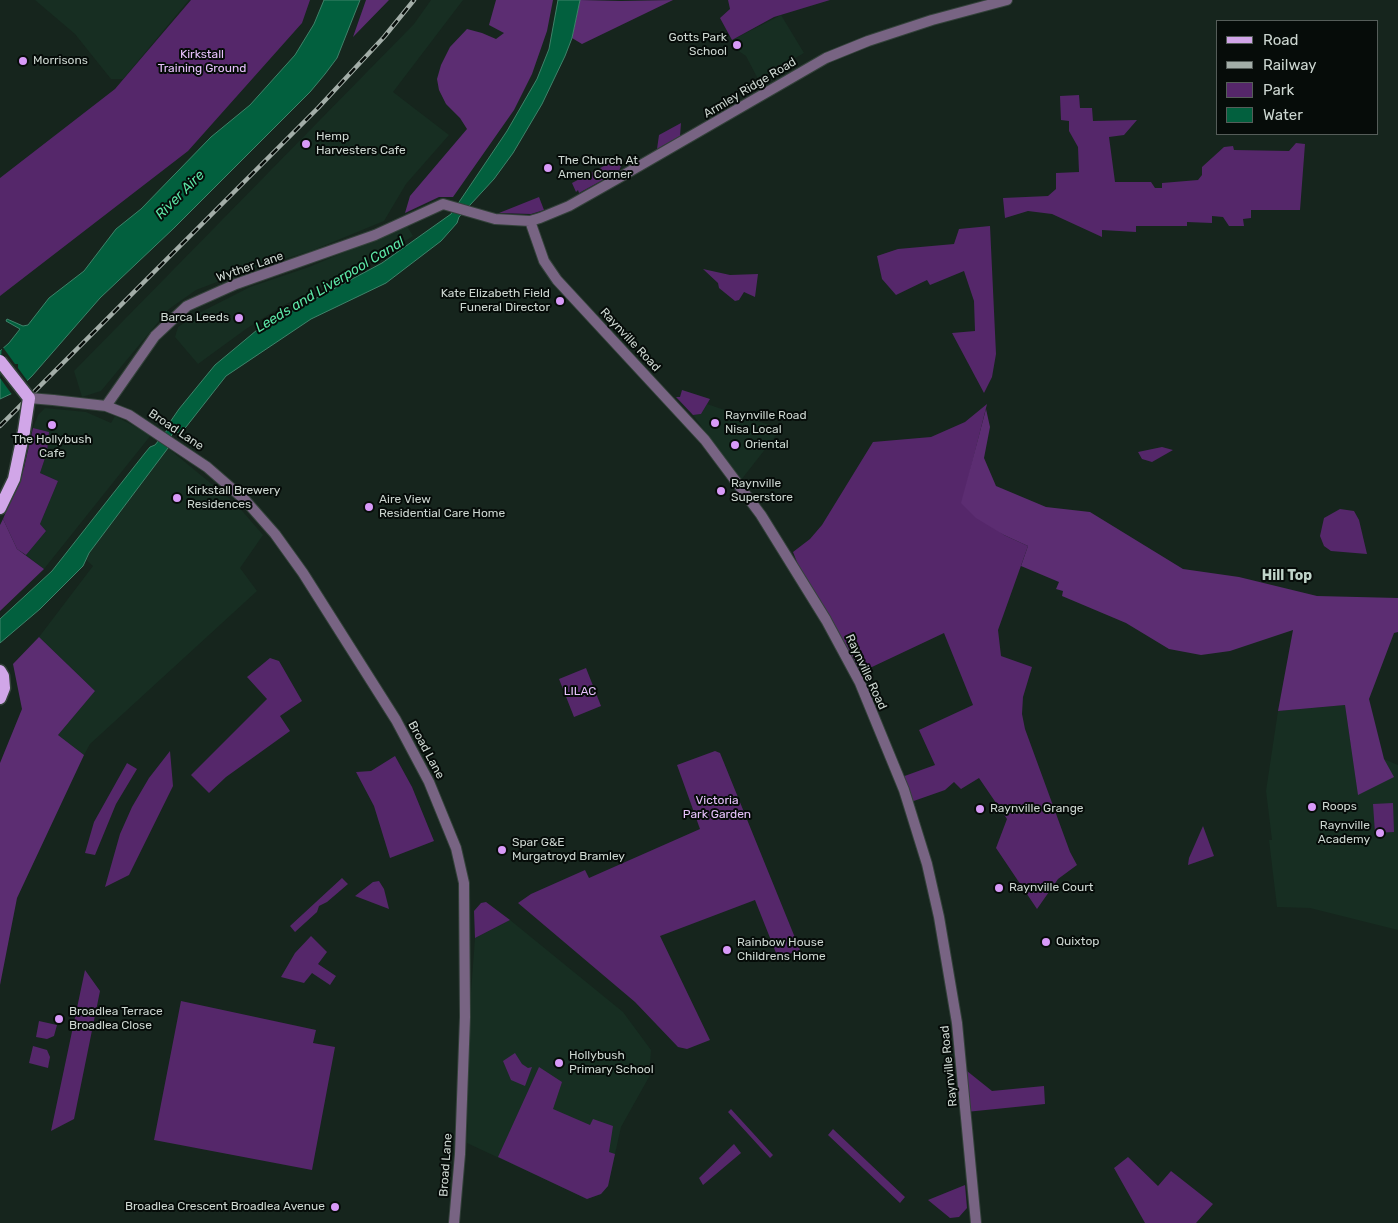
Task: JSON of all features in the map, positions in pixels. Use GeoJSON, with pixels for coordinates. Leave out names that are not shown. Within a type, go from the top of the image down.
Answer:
{"type":"FeatureCollection","features":[{"type":"Feature","properties":{"kind":"main road"},"geometry":{"type":"LineString","coordinates":[[0,361],[29,398],[14,479],[0,508]]}},
{"type":"Feature","properties":{"kind":"main road"},"geometry":{"type":"LineString","coordinates":[[0,671],[3,676],[4,688],[0,698]]}},
{"type":"Feature","properties":{"kind":"street","name":"Armley Ridge Road"},"geometry":{"type":"LineString","coordinates":[[517,222],[530,221],[569,206],[826,58],[868,41],[936,19],[1007,0]]}},
{"type":"Feature","properties":{"kind":"street","name":"Wyther Lane"},"geometry":{"type":"LineString","coordinates":[[106,406],[155,336],[186,306],[236,284],[375,235],[436,206],[451,204],[495,219],[517,222]]}},
{"type":"Feature","properties":{"kind":"street","name":"Raynville Road"},"geometry":{"type":"LineString","coordinates":[[530,221],[544,261],[557,280],[705,440],[760,516],[826,620],[860,683],[904,790],[927,864],[939,917],[957,1023],[976,1223]]}},
{"type":"Feature","properties":{"kind":"street"},"geometry":{"type":"LineString","coordinates":[[29,398],[106,406]]}},
{"type":"Feature","properties":{"kind":"street","name":"Broad Lane"},"geometry":{"type":"LineString","coordinates":[[106,406],[129,415],[208,466],[244,500],[275,534],[298,566],[396,720],[443,813],[456,848],[464,883],[465,1017],[460,1154],[454,1223]]}},
{"type":"Feature","properties":{"kind":"shaded area"},"geometry":{"type":"Polygon","coordinates":[[[35,0],[189,0],[123,79],[111,79],[75,34],[35,0]]]}},
{"type":"Feature","properties":{"kind":"shaded area"},"geometry":{"type":"Polygon","coordinates":[[[366,0],[389,0],[353,37],[366,0]]]}},
{"type":"Feature","properties":{"kind":"shaded area"},"geometry":{"type":"Polygon","coordinates":[[[431,0],[463,0],[393,92],[449,135],[406,184],[384,221],[311,251],[251,269],[196,290],[169,309],[101,391],[82,397],[74,371],[414,24],[431,0]]]}},
{"type":"Feature","properties":{"kind":"shaded area"},"geometry":{"type":"Polygon","coordinates":[[[496,0],[553,0],[547,31],[532,74],[514,110],[453,197],[439,197],[405,213],[410,196],[467,129],[460,118],[446,104],[439,90],[437,79],[441,65],[450,47],[467,29],[496,39],[504,33],[489,25],[496,0]]]}},
{"type":"Feature","properties":{"kind":"shaded area"},"geometry":{"type":"Polygon","coordinates":[[[580,0],[673,0],[582,44],[572,38],[580,0]]]}},
{"type":"Feature","properties":{"kind":"shaded area"},"geometry":{"type":"Polygon","coordinates":[[[781,15],[804,53],[758,79],[746,56],[737,50],[732,40],[781,15]]]}},
{"type":"Feature","properties":{"kind":"shaded area"},"geometry":{"type":"Polygon","coordinates":[[[407,226],[413,236],[369,264],[282,306],[246,329],[198,364],[175,337],[178,327],[201,312],[250,287],[309,267],[407,226]]]}},
{"type":"Feature","properties":{"kind":"shaded area"},"geometry":{"type":"Polygon","coordinates":[[[707,404],[781,429],[741,480],[693,415],[701,414],[707,404]]]}},
{"type":"Feature","properties":{"kind":"shaded area"},"geometry":{"type":"Polygon","coordinates":[[[45,408],[86,412],[111,423],[115,416],[151,435],[44,569],[26,555],[46,531],[40,524],[58,481],[40,473],[47,452],[49,432],[33,428],[38,415],[45,408]]]}},
{"type":"Feature","properties":{"kind":"shaded area"},"geometry":{"type":"Polygon","coordinates":[[[986,409],[990,427],[984,458],[996,486],[1046,507],[1090,512],[1183,569],[1239,577],[1317,596],[1398,598],[1398,632],[1394,633],[1369,699],[1384,759],[1394,777],[1358,795],[1345,705],[1278,711],[1293,630],[1230,651],[1201,655],[1169,649],[1126,623],[1062,596],[1063,591],[1056,589],[1059,582],[1021,566],[1028,546],[1004,535],[976,518],[961,503],[986,409]]]}},
{"type":"Feature","properties":{"kind":"shaded area"},"geometry":{"type":"Polygon","coordinates":[[[168,448],[237,505],[263,535],[240,568],[257,591],[90,744],[84,755],[58,735],[95,691],[39,637],[93,566],[86,560],[89,553],[168,448]]]}},
{"type":"Feature","properties":{"kind":"shaded area"},"geometry":{"type":"Polygon","coordinates":[[[3,519],[17,549],[44,569],[0,611],[0,525],[3,519]]]}},
{"type":"Feature","properties":{"kind":"shaded area"},"geometry":{"type":"Polygon","coordinates":[[[39,637],[95,691],[58,735],[84,755],[17,898],[0,985],[0,763],[22,709],[13,664],[39,637]]]}},
{"type":"Feature","properties":{"kind":"shaded area"},"geometry":{"type":"Polygon","coordinates":[[[1345,705],[1351,745],[1398,765],[1398,930],[1310,908],[1277,907],[1269,840],[1272,840],[1266,791],[1278,711],[1345,705]]]}},
{"type":"Feature","properties":{"kind":"shaded area","name":"Hollybush Primary School"},"geometry":{"type":"Polygon","coordinates":[[[510,920],[623,1012],[651,1050],[649,1077],[621,1127],[608,1186],[601,1194],[587,1199],[467,1143],[470,1006],[475,938],[510,920]]]}},
{"type":"Feature","properties":{"kind":"green space","name":"Kirkstall Training Ground"},"geometry":{"type":"Polygon","coordinates":[[[191,0],[310,0],[302,23],[188,151],[0,296],[0,178],[115,89],[191,0]]]}},
{"type":"Feature","properties":{"kind":"green space"},"geometry":{"type":"Polygon","coordinates":[[[728,0],[830,0],[774,17],[732,40],[720,18],[730,9],[728,0]]]}},
{"type":"Feature","properties":{"kind":"green space"},"geometry":{"type":"Polygon","coordinates":[[[1079,95],[1080,108],[1092,108],[1093,121],[1137,120],[1124,135],[1109,137],[1115,182],[1151,182],[1155,188],[1162,188],[1162,183],[1198,180],[1202,175],[1202,167],[1224,147],[1233,146],[1234,150],[1289,151],[1296,143],[1305,144],[1300,210],[1251,210],[1251,218],[1243,219],[1244,226],[1229,226],[1223,217],[1212,216],[1212,223],[1187,222],[1187,226],[1136,226],[1136,232],[1102,230],[1102,237],[1052,214],[1028,211],[1005,218],[1003,198],[1048,196],[1056,189],[1056,173],[1079,172],[1078,147],[1069,131],[1069,121],[1061,120],[1060,96],[1079,95]]]}},
{"type":"Feature","properties":{"kind":"green space"},"geometry":{"type":"Polygon","coordinates":[[[681,123],[680,136],[657,149],[659,135],[681,123]]]}},
{"type":"Feature","properties":{"kind":"green space"},"geometry":{"type":"Polygon","coordinates":[[[617,159],[621,166],[619,171],[579,193],[578,190],[576,192],[572,183],[617,159]]]}},
{"type":"Feature","properties":{"kind":"green space"},"geometry":{"type":"Polygon","coordinates":[[[539,197],[544,210],[531,214],[499,213],[539,197]]]}},
{"type":"Feature","properties":{"kind":"green space"},"geometry":{"type":"Polygon","coordinates":[[[990,226],[996,354],[992,377],[984,393],[952,333],[975,331],[974,301],[964,271],[930,285],[927,280],[896,295],[882,279],[877,256],[898,249],[954,244],[959,229],[990,226]]]}},
{"type":"Feature","properties":{"kind":"green space"},"geometry":{"type":"Polygon","coordinates":[[[703,269],[730,275],[758,274],[755,297],[744,292],[739,300],[735,301],[719,288],[718,283],[703,269]]]}},
{"type":"Feature","properties":{"kind":"green space"},"geometry":{"type":"Polygon","coordinates":[[[682,390],[710,399],[701,414],[693,415],[676,397],[680,397],[682,390]]]}},
{"type":"Feature","properties":{"kind":"green space"},"geometry":{"type":"Polygon","coordinates":[[[987,404],[962,503],[1004,535],[1028,546],[998,630],[1001,656],[1032,667],[1023,697],[1022,714],[1025,729],[1070,852],[1077,865],[1058,879],[1037,909],[996,848],[1007,819],[979,778],[961,789],[954,782],[945,790],[908,803],[899,778],[935,765],[919,730],[973,705],[944,633],[855,675],[808,590],[793,552],[810,539],[822,525],[873,442],[931,437],[965,422],[987,404]]]}},
{"type":"Feature","properties":{"kind":"green space"},"geometry":{"type":"Polygon","coordinates":[[[33,428],[49,432],[47,452],[40,473],[58,481],[40,524],[46,531],[26,555],[17,549],[3,519],[24,468],[33,428]]]}},
{"type":"Feature","properties":{"kind":"green space"},"geometry":{"type":"Polygon","coordinates":[[[1162,447],[1173,450],[1152,462],[1142,459],[1138,452],[1162,447]]]}},
{"type":"Feature","properties":{"kind":"green space"},"geometry":{"type":"Polygon","coordinates":[[[1340,509],[1354,511],[1359,520],[1367,554],[1331,551],[1324,546],[1320,536],[1324,518],[1340,509]]]}},
{"type":"Feature","properties":{"kind":"green space"},"geometry":{"type":"Polygon","coordinates":[[[270,658],[279,661],[302,701],[280,716],[290,731],[226,777],[209,793],[191,775],[267,699],[247,677],[270,658]]]}},
{"type":"Feature","properties":{"kind":"green space","name":"LILAC"},"geometry":{"type":"Polygon","coordinates":[[[586,668],[601,706],[574,717],[559,679],[586,668]]]}},
{"type":"Feature","properties":{"kind":"green space"},"geometry":{"type":"Polygon","coordinates":[[[170,751],[173,786],[129,875],[105,887],[120,834],[132,807],[149,778],[170,751]]]}},
{"type":"Feature","properties":{"kind":"green space","name":"Victoria Park Garden"},"geometry":{"type":"Polygon","coordinates":[[[715,751],[720,753],[800,950],[778,958],[755,900],[660,936],[710,1040],[687,1049],[678,1047],[635,1002],[518,903],[531,894],[585,870],[589,878],[700,829],[677,765],[715,751]]]}},
{"type":"Feature","properties":{"kind":"green space"},"geometry":{"type":"Polygon","coordinates":[[[395,756],[412,787],[434,841],[390,858],[374,806],[356,772],[371,771],[395,756]]]}},
{"type":"Feature","properties":{"kind":"green space"},"geometry":{"type":"Polygon","coordinates":[[[127,763],[137,769],[116,804],[95,855],[85,853],[94,822],[127,763]]]}},
{"type":"Feature","properties":{"kind":"green space"},"geometry":{"type":"Polygon","coordinates":[[[1393,803],[1394,832],[1375,833],[1373,804],[1393,803]]]}},
{"type":"Feature","properties":{"kind":"green space"},"geometry":{"type":"Polygon","coordinates":[[[1203,826],[1214,856],[1188,865],[1189,858],[1203,826]]]}},
{"type":"Feature","properties":{"kind":"green space"},"geometry":{"type":"Polygon","coordinates":[[[342,878],[348,884],[327,902],[319,906],[317,912],[295,932],[290,926],[342,878]]]}},
{"type":"Feature","properties":{"kind":"green space"},"geometry":{"type":"Polygon","coordinates":[[[379,881],[384,889],[389,909],[355,896],[373,882],[379,881]]]}},
{"type":"Feature","properties":{"kind":"green space"},"geometry":{"type":"Polygon","coordinates":[[[486,902],[510,920],[475,938],[474,911],[481,903],[486,902]]]}},
{"type":"Feature","properties":{"kind":"green space"},"geometry":{"type":"Polygon","coordinates":[[[311,936],[327,952],[318,964],[336,976],[330,985],[312,973],[304,983],[281,977],[295,953],[311,936]]]}},
{"type":"Feature","properties":{"kind":"green space"},"geometry":{"type":"Polygon","coordinates":[[[85,970],[100,991],[74,1119],[51,1131],[85,970]]]}},
{"type":"Feature","properties":{"kind":"green space"},"geometry":{"type":"Polygon","coordinates":[[[181,1001],[316,1030],[313,1043],[335,1047],[312,1170],[154,1140],[181,1001]]]}},
{"type":"Feature","properties":{"kind":"green space"},"geometry":{"type":"Polygon","coordinates":[[[39,1021],[57,1025],[54,1036],[47,1039],[36,1037],[39,1021]]]}},
{"type":"Feature","properties":{"kind":"green space"},"geometry":{"type":"Polygon","coordinates":[[[33,1046],[47,1050],[50,1057],[48,1068],[29,1063],[33,1046]]]}},
{"type":"Feature","properties":{"kind":"green space"},"geometry":{"type":"Polygon","coordinates":[[[515,1053],[522,1064],[528,1068],[532,1067],[525,1086],[511,1080],[503,1061],[515,1053]]]}},
{"type":"Feature","properties":{"kind":"green space"},"geometry":{"type":"Polygon","coordinates":[[[539,1067],[562,1082],[553,1109],[590,1125],[593,1119],[613,1126],[609,1152],[615,1154],[608,1186],[601,1194],[587,1199],[498,1157],[539,1067]]]}},
{"type":"Feature","properties":{"kind":"green space"},"geometry":{"type":"Polygon","coordinates":[[[962,1067],[992,1091],[1044,1086],[1045,1104],[966,1112],[962,1067]]]}},
{"type":"Feature","properties":{"kind":"green space"},"geometry":{"type":"Polygon","coordinates":[[[731,1109],[773,1155],[770,1158],[728,1112],[731,1109]]]}},
{"type":"Feature","properties":{"kind":"green space"},"geometry":{"type":"Polygon","coordinates":[[[833,1129],[905,1197],[900,1203],[828,1135],[833,1129]]]}},
{"type":"Feature","properties":{"kind":"green space"},"geometry":{"type":"Polygon","coordinates":[[[734,1144],[741,1153],[703,1185],[699,1178],[734,1144]]]}},
{"type":"Feature","properties":{"kind":"green space"},"geometry":{"type":"Polygon","coordinates":[[[1128,1157],[1158,1186],[1171,1171],[1213,1204],[1196,1223],[1145,1223],[1114,1168],[1128,1157]]]}},
{"type":"Feature","properties":{"kind":"green space"},"geometry":{"type":"Polygon","coordinates":[[[965,1185],[967,1208],[959,1217],[950,1218],[928,1200],[965,1185]]]}},
{"type":"Feature","properties":{"kind":"water","name":"River Aire"},"geometry":{"type":"Polygon","coordinates":[[[324,0],[360,0],[337,58],[325,74],[310,92],[174,228],[100,298],[32,376],[15,392],[0,399],[0,351],[20,329],[6,321],[7,319],[23,326],[28,325],[49,298],[84,271],[116,229],[141,209],[211,137],[250,105],[295,55],[314,24],[324,0]]]}},
{"type":"Feature","properties":{"kind":"water"},"geometry":{"type":"Polygon","coordinates":[[[558,0],[580,0],[572,38],[565,56],[542,104],[513,153],[494,179],[459,217],[457,223],[441,241],[386,283],[311,319],[226,376],[186,427],[181,432],[173,433],[166,444],[168,448],[89,553],[83,566],[40,609],[0,643],[0,619],[52,571],[145,453],[150,447],[155,445],[168,429],[168,425],[179,409],[215,365],[257,330],[382,263],[451,214],[507,131],[537,79],[549,49],[558,0]]]}},
{"type":"Feature","properties":{"kind":"pier"},"geometry":{"type":"Polygon","coordinates":[[[2,346],[15,364],[18,364],[18,368],[29,383],[13,396],[0,378],[2,346]]]}},
{"type":"Feature","properties":{"kind":"railway"},"geometry":{"type":"LineString","coordinates":[[0,426],[318,108],[384,37],[414,0]]}},
{"type":"Feature","properties":{"kind":"place","name":"Gotts Park School"},"geometry":{"type":"Point","coordinates":[737,45]}},
{"type":"Feature","properties":{"kind":"place","name":"Morrisons"},"geometry":{"type":"Point","coordinates":[23,61]}},
{"type":"Feature","properties":{"kind":"place","name":"Hemp Harvesters Cafe"},"geometry":{"type":"Point","coordinates":[306,144]}},
{"type":"Feature","properties":{"kind":"place","name":"The Church At Amen Corner"},"geometry":{"type":"Point","coordinates":[548,168]}},
{"type":"Feature","properties":{"kind":"place","name":"Kate Elizabeth Field Funeral Director"},"geometry":{"type":"Point","coordinates":[560,301]}},
{"type":"Feature","properties":{"kind":"place","name":"Barca Leeds"},"geometry":{"type":"Point","coordinates":[239,318]}},
{"type":"Feature","properties":{"kind":"place","name":"Raynville Road Nisa Local"},"geometry":{"type":"Point","coordinates":[715,423]}},
{"type":"Feature","properties":{"kind":"place","name":"The Hollybush Cafe"},"geometry":{"type":"Point","coordinates":[52,425]}},
{"type":"Feature","properties":{"kind":"place","name":"Oriental"},"geometry":{"type":"Point","coordinates":[735,445]}},
{"type":"Feature","properties":{"kind":"place","name":"Raynville Superstore"},"geometry":{"type":"Point","coordinates":[721,491]}},
{"type":"Feature","properties":{"kind":"place","name":"Kirkstall Brewery Residences"},"geometry":{"type":"Point","coordinates":[177,498]}},
{"type":"Feature","properties":{"kind":"place","name":"Aire View Residential Care Home"},"geometry":{"type":"Point","coordinates":[369,507]}},
{"type":"Feature","properties":{"kind":"place","name":"Roops"},"geometry":{"type":"Point","coordinates":[1312,807]}},
{"type":"Feature","properties":{"kind":"place","name":"Raynville Grange"},"geometry":{"type":"Point","coordinates":[980,809]}},
{"type":"Feature","properties":{"kind":"place","name":"Raynville Academy"},"geometry":{"type":"Point","coordinates":[1380,833]}},
{"type":"Feature","properties":{"kind":"place","name":"Spar G&E Murgatroyd Bramley"},"geometry":{"type":"Point","coordinates":[502,850]}},
{"type":"Feature","properties":{"kind":"place","name":"Raynville Court"},"geometry":{"type":"Point","coordinates":[999,888]}},
{"type":"Feature","properties":{"kind":"place","name":"Quixtop"},"geometry":{"type":"Point","coordinates":[1046,942]}},
{"type":"Feature","properties":{"kind":"place","name":"Rainbow House Childrens Home"},"geometry":{"type":"Point","coordinates":[727,950]}},
{"type":"Feature","properties":{"kind":"place","name":"Broadlea Terrace Broadlea Close"},"geometry":{"type":"Point","coordinates":[59,1019]}},
{"type":"Feature","properties":{"kind":"place","name":"Hollybush Primary School"},"geometry":{"type":"Point","coordinates":[559,1063]}},
{"type":"Feature","properties":{"kind":"place","name":"Broadlea Crescent Broadlea Avenue"},"geometry":{"type":"Point","coordinates":[335,1207]}},
{"type":"Feature","properties":{"kind":"district","name":"Hill Top"},"geometry":{"type":"Point","coordinates":[1287,576]}},
{"type":"Feature","properties":{"kind":"water label","name":"Leeds and Liverpool Canal"},"geometry":{"type":"Point","coordinates":[330,285]}}]}
